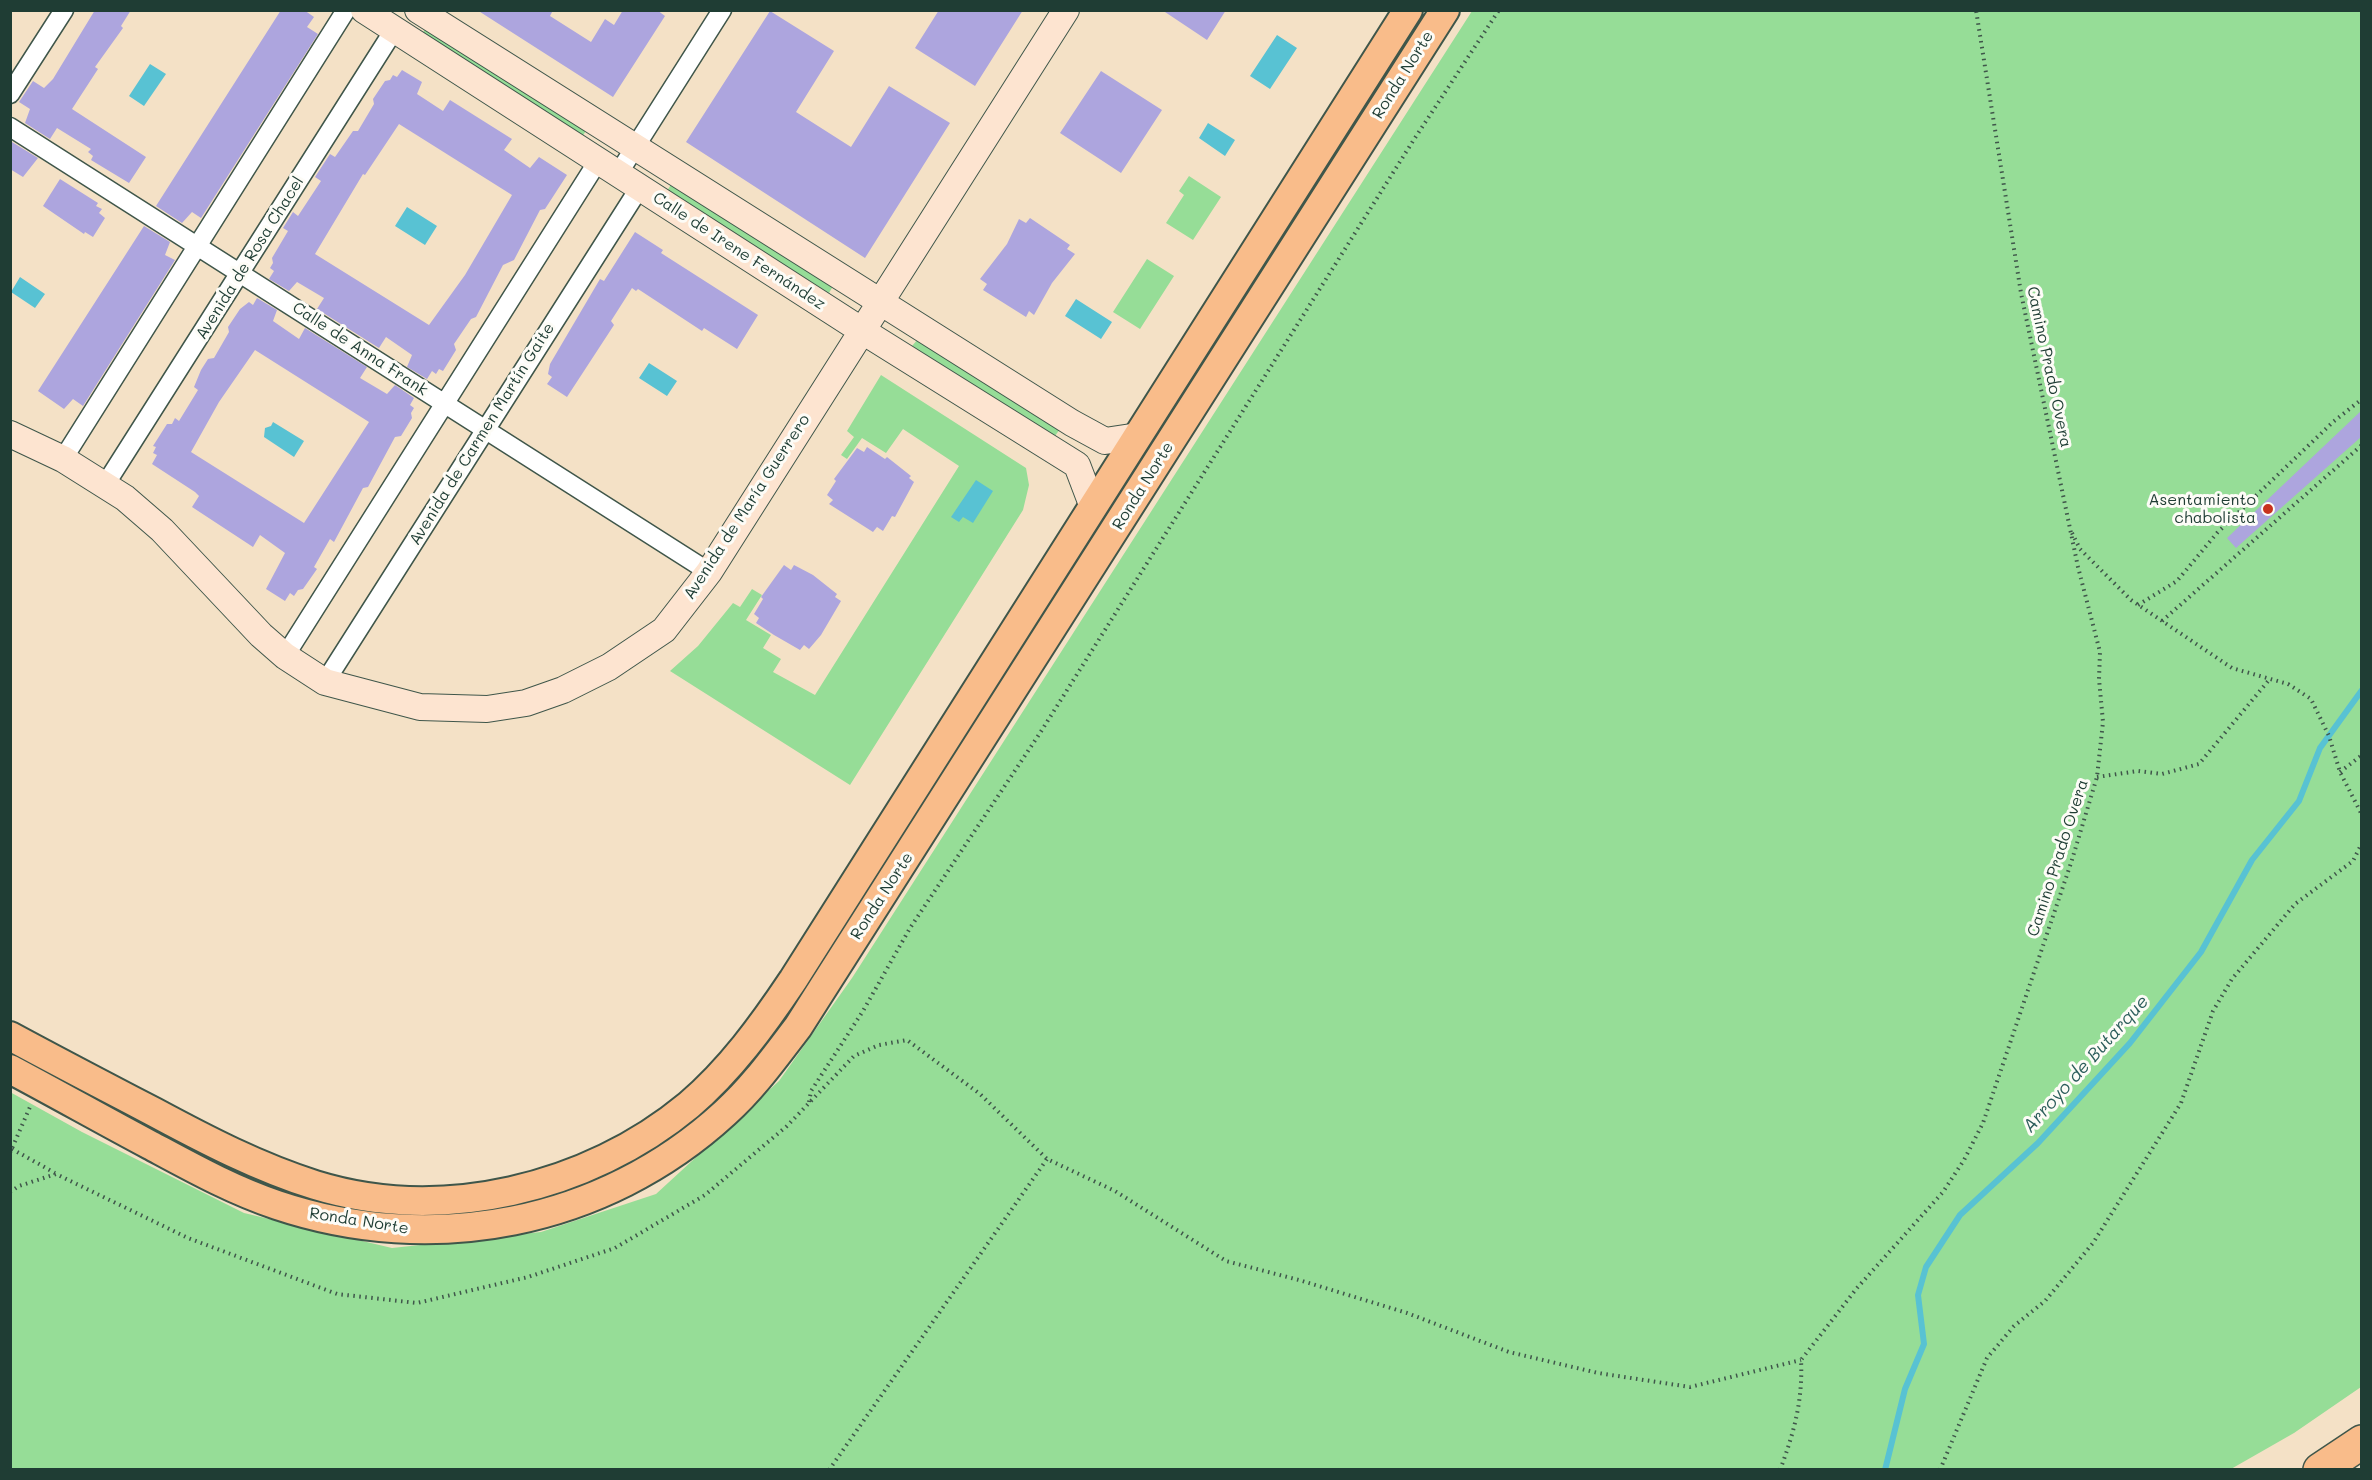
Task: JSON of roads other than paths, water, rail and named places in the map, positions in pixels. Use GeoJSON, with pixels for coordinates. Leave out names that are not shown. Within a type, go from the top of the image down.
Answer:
{"type":"FeatureCollection","features":[{"type":"Feature","properties":{"kind":"highway"},"geometry":{"type":"LineString","coordinates":[[2320,1470],[2361,1442]]}},
{"type":"Feature","properties":{"kind":"main road","name":"Ronda Norte"},"geometry":{"type":"LineString","coordinates":[[10,1036],[237,1156],[331,1189],[399,1200],[460,1198],[550,1181],[596,1163],[641,1138],[689,1105],[744,1048],[770,1014],[1408,10]]}},
{"type":"Feature","properties":{"kind":"main road","name":"Ronda Norte"},"geometry":{"type":"LineString","coordinates":[[10,1069],[240,1191],[312,1215],[393,1230],[440,1231],[522,1221],[564,1209],[607,1192],[681,1149],[725,1113],[749,1089],[798,1027],[1444,10]]}},
{"type":"Feature","properties":{"kind":"street"},"geometry":{"type":"LineString","coordinates":[[10,94],[64,10]]}},
{"type":"Feature","properties":{"kind":"street"},"geometry":{"type":"LineString","coordinates":[[63,459],[346,10]]}},
{"type":"Feature","properties":{"kind":"street","name":"Calle de Irene Fernández"},"geometry":{"type":"LineString","coordinates":[[364,10],[861,330],[1077,465],[1093,507]]}},
{"type":"Feature","properties":{"kind":"street","name":"Calle de Irene Fernández"},"geometry":{"type":"LineString","coordinates":[[418,10],[1105,441],[1138,436]]}},
{"type":"Feature","properties":{"kind":"street","name":"Avenida de Carmen Martín Gaite"},"geometry":{"type":"LineString","coordinates":[[325,682],[484,429],[618,174],[722,10]]}},
{"type":"Feature","properties":{"kind":"street","name":"Avenida de María Guerrero"},"geometry":{"type":"LineString","coordinates":[[10,434],[63,459],[125,498],[162,530],[261,635],[285,656],[325,682],[420,707],[487,709],[526,703],[563,690],[609,667],[664,630],[709,572],[879,301],[1066,10]]}},
{"type":"Feature","properties":{"kind":"street","name":"Avenida de Rosa Chacel"},"geometry":{"type":"LineString","coordinates":[[105,485],[394,30]]}},
{"type":"Feature","properties":{"kind":"street","name":"Calle de Anna Frank"},"geometry":{"type":"LineString","coordinates":[[10,127],[709,572]]}},
{"type":"Feature","properties":{"kind":"street","name":"Avenida de Carmen Martín Gaite"},"geometry":{"type":"LineString","coordinates":[[285,656],[444,403],[618,174]]}},
{"type":"Feature","properties":{"kind":"water"},"geometry":{"type":"Polygon","coordinates":[[[1277,35],[1297,48],[1270,89],[1250,76],[1277,35]]]}},
{"type":"Feature","properties":{"kind":"water"},"geometry":{"type":"Polygon","coordinates":[[[150,64],[166,74],[144,106],[129,96],[150,64]]]}},
{"type":"Feature","properties":{"kind":"water"},"geometry":{"type":"Polygon","coordinates":[[[1208,123],[1235,140],[1225,156],[1199,138],[1208,123]]]}},
{"type":"Feature","properties":{"kind":"water"},"geometry":{"type":"Polygon","coordinates":[[[407,207],[437,226],[425,245],[395,226],[407,207]]]}},
{"type":"Feature","properties":{"kind":"water"},"geometry":{"type":"Polygon","coordinates":[[[20,277],[45,294],[35,308],[11,292],[20,277]]]}},
{"type":"Feature","properties":{"kind":"water"},"geometry":{"type":"Polygon","coordinates":[[[1076,299],[1112,322],[1101,339],[1065,316],[1076,299]]]}},
{"type":"Feature","properties":{"kind":"water"},"geometry":{"type":"Polygon","coordinates":[[[649,363],[677,381],[667,396],[639,378],[649,363]]]}},
{"type":"Feature","properties":{"kind":"water"},"geometry":{"type":"Polygon","coordinates":[[[273,422],[304,441],[294,457],[264,437],[265,428],[271,426],[273,422]]]}},
{"type":"Feature","properties":{"kind":"water"},"geometry":{"type":"Polygon","coordinates":[[[976,480],[993,491],[973,523],[963,517],[959,522],[951,517],[976,480]]]}},
{"type":"Feature","properties":{"kind":"waterway","name":"Arroyo de Butarque"},"geometry":{"type":"LineString","coordinates":[[1885,1470],[1905,1389],[1924,1344],[1918,1295],[1926,1267],[1960,1215],[2038,1143],[2130,1043],[2201,952],[2252,860],[2299,801],[2320,748],[2362,690]]}},
{"type":"Feature","properties":{"kind":"place","name":"Asentamiento chabolista"},"geometry":{"type":"Point","coordinates":[2268,509]}}]}
